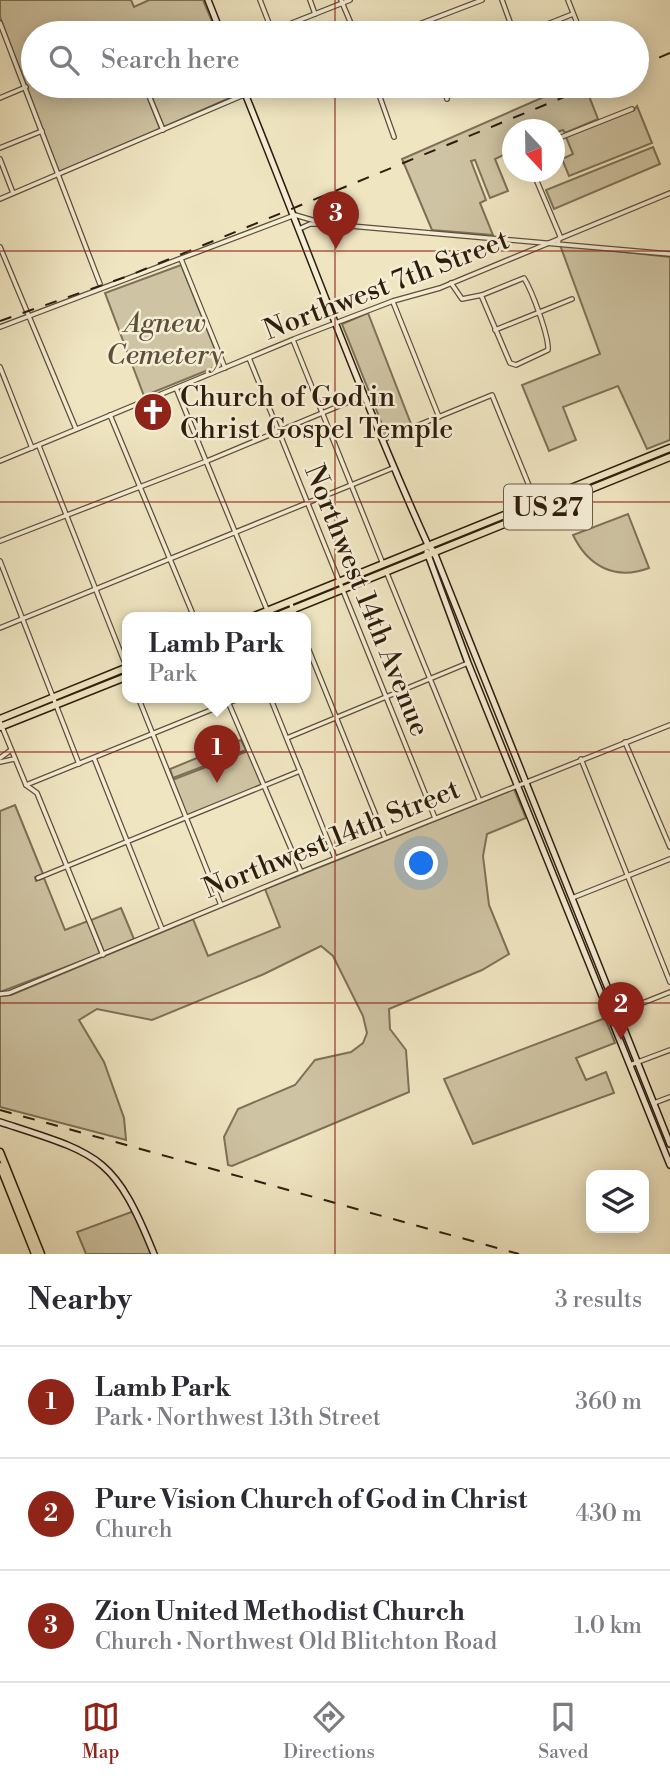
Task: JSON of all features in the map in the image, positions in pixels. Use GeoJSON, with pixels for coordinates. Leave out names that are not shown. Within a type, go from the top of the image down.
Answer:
{"type":"FeatureCollection","features":[{"type":"Feature","properties":{"kind":"highway","name":"US 27"},"geometry":{"type":"LineString","coordinates":[[385,568],[428,545],[670,448]]}},
{"type":"Feature","properties":{"kind":"highway"},"geometry":{"type":"LineString","coordinates":[[647,457],[650,465]]}},
{"type":"Feature","properties":{"kind":"highway","name":"US 27"},"geometry":{"type":"LineString","coordinates":[[275,612],[290,602],[426,556],[670,457]]}},
{"type":"Feature","properties":{"kind":"highway","name":"US 27"},"geometry":{"type":"LineString","coordinates":[[296,612],[340,585]]}},
{"type":"Feature","properties":{"kind":"highway"},"geometry":{"type":"LineString","coordinates":[[0,724],[122,672]]}},
{"type":"Feature","properties":{"kind":"highway"},"geometry":{"type":"LineString","coordinates":[[0,1152],[41,1254]]}},
{"type":"Feature","properties":{"kind":"highway"},"geometry":{"type":"LineString","coordinates":[[0,1166],[35,1254]]}},
{"type":"Feature","properties":{"kind":"main road"},"geometry":{"type":"LineString","coordinates":[[208,0],[216,21]]}},
{"type":"Feature","properties":{"kind":"main road"},"geometry":{"type":"LineString","coordinates":[[248,98],[363,396],[428,545],[434,552],[670,1144]]}},
{"type":"Feature","properties":{"kind":"main road"},"geometry":{"type":"LineString","coordinates":[[428,545],[426,556],[670,1165]]}},
{"type":"Feature","properties":{"kind":"main road"},"geometry":{"type":"LineString","coordinates":[[0,1122],[73,1146],[96,1158],[124,1188],[154,1254]]}},
{"type":"Feature","properties":{"kind":"street"},"geometry":{"type":"LineString","coordinates":[[260,0],[267,21]]}},
{"type":"Feature","properties":{"kind":"street"},"geometry":{"type":"LineString","coordinates":[[310,0],[315,14]]}},
{"type":"Feature","properties":{"kind":"street"},"geometry":{"type":"LineString","coordinates":[[298,21],[351,0]]}},
{"type":"Feature","properties":{"kind":"street"},"geometry":{"type":"LineString","coordinates":[[466,0],[468,5]]}},
{"type":"Feature","properties":{"kind":"street"},"geometry":{"type":"LineString","coordinates":[[426,21],[482,0]]}},
{"type":"Feature","properties":{"kind":"street"},"geometry":{"type":"LineString","coordinates":[[502,0],[510,21]]}},
{"type":"Feature","properties":{"kind":"street"},"geometry":{"type":"LineString","coordinates":[[568,0],[576,21]]}},
{"type":"Feature","properties":{"kind":"street"},"geometry":{"type":"LineString","coordinates":[[342,2],[350,21]]}},
{"type":"Feature","properties":{"kind":"street"},"geometry":{"type":"LineString","coordinates":[[555,21],[573,14]]}},
{"type":"Feature","properties":{"kind":"street"},"geometry":{"type":"LineString","coordinates":[[0,23],[21,75]]}},
{"type":"Feature","properties":{"kind":"street"},"geometry":{"type":"LineString","coordinates":[[0,98],[21,89]]}},
{"type":"Feature","properties":{"kind":"street"},"geometry":{"type":"LineString","coordinates":[[30,98],[57,176],[100,284]]}},
{"type":"Feature","properties":{"kind":"street"},"geometry":{"type":"LineString","coordinates":[[150,98],[163,130]]}},
{"type":"Feature","properties":{"kind":"street"},"geometry":{"type":"LineString","coordinates":[[0,199],[235,98]]}},
{"type":"Feature","properties":{"kind":"street"},"geometry":{"type":"LineString","coordinates":[[380,98],[394,137]]}},
{"type":"Feature","properties":{"kind":"street"},"geometry":{"type":"LineString","coordinates":[[565,136],[632,108]]}},
{"type":"Feature","properties":{"kind":"street"},"geometry":{"type":"LineString","coordinates":[[0,148],[42,131]]}},
{"type":"Feature","properties":{"kind":"street"},"geometry":{"type":"LineString","coordinates":[[0,159],[13,193]]}},
{"type":"Feature","properties":{"kind":"street"},"geometry":{"type":"LineString","coordinates":[[537,182],[559,236],[558,243]]}},
{"type":"Feature","properties":{"kind":"street","name":"Northwest 7th Street"},"geometry":{"type":"LineString","coordinates":[[0,461],[293,340],[451,283],[559,236],[670,193]]}},
{"type":"Feature","properties":{"kind":"street"},"geometry":{"type":"LineString","coordinates":[[0,327],[295,215],[328,224]]}},
{"type":"Feature","properties":{"kind":"street"},"geometry":{"type":"LineString","coordinates":[[299,229],[310,224],[328,224],[670,254]]}},
{"type":"Feature","properties":{"kind":"street"},"geometry":{"type":"LineString","coordinates":[[0,247],[76,429]]}},
{"type":"Feature","properties":{"kind":"street"},"geometry":{"type":"LineString","coordinates":[[181,259],[225,368]]}},
{"type":"Feature","properties":{"kind":"street"},"geometry":{"type":"LineString","coordinates":[[451,283],[461,299],[481,295],[524,278],[550,346],[545,354],[516,365],[510,363],[481,295]]}},
{"type":"Feature","properties":{"kind":"street"},"geometry":{"type":"LineString","coordinates":[[495,330],[572,299]]}},
{"type":"Feature","properties":{"kind":"street"},"geometry":{"type":"LineString","coordinates":[[393,302],[439,416]]}},
{"type":"Feature","properties":{"kind":"street"},"geometry":{"type":"LineString","coordinates":[[293,340],[479,800]]}},
{"type":"Feature","properties":{"kind":"street","name":"Northwest 14th Avenue"},"geometry":{"type":"LineString","coordinates":[[249,358],[435,818]]}},
{"type":"Feature","properties":{"kind":"street"},"geometry":{"type":"LineString","coordinates":[[0,367],[32,448]]}},
{"type":"Feature","properties":{"kind":"street"},"geometry":{"type":"LineString","coordinates":[[176,388],[270,612]]}},
{"type":"Feature","properties":{"kind":"street"},"geometry":{"type":"LineString","coordinates":[[382,441],[492,395],[539,510]]}},
{"type":"Feature","properties":{"kind":"street"},"geometry":{"type":"LineString","coordinates":[[0,541],[68,517],[363,396]]}},
{"type":"Feature","properties":{"kind":"street"},"geometry":{"type":"LineString","coordinates":[[110,415],[192,612]]}},
{"type":"Feature","properties":{"kind":"street"},"geometry":{"type":"LineString","coordinates":[[39,446],[122,657]]}},
{"type":"Feature","properties":{"kind":"street"},"geometry":{"type":"LineString","coordinates":[[0,628],[393,468]]}},
{"type":"Feature","properties":{"kind":"street"},"geometry":{"type":"LineString","coordinates":[[0,561],[79,764]]}},
{"type":"Feature","properties":{"kind":"street"},"geometry":{"type":"LineString","coordinates":[[290,602],[294,612]]}},
{"type":"Feature","properties":{"kind":"street"},"geometry":{"type":"LineString","coordinates":[[311,655],[385,838]]}},
{"type":"Feature","properties":{"kind":"street"},"geometry":{"type":"LineString","coordinates":[[287,738],[468,663]]}},
{"type":"Feature","properties":{"kind":"street"},"geometry":{"type":"LineString","coordinates":[[140,703],[221,905]]}},
{"type":"Feature","properties":{"kind":"street"},"geometry":{"type":"LineString","coordinates":[[26,785],[228,703],[301,872]]}},
{"type":"Feature","properties":{"kind":"street"},"geometry":{"type":"LineString","coordinates":[[272,703],[335,858]]}},
{"type":"Feature","properties":{"kind":"street"},"geometry":{"type":"LineString","coordinates":[[0,724],[26,785],[37,793],[103,955]]}},
{"type":"Feature","properties":{"kind":"street","name":"Northwest 14th Street"},"geometry":{"type":"LineString","coordinates":[[0,994],[9,993],[335,858],[670,725]]}},
{"type":"Feature","properties":{"kind":"street"},"geometry":{"type":"LineString","coordinates":[[625,743],[670,847]]}},
{"type":"Feature","properties":{"kind":"street"},"geometry":{"type":"LineString","coordinates":[[0,760],[11,750]]}},
{"type":"Feature","properties":{"kind":"street"},"geometry":{"type":"LineString","coordinates":[[94,758],[163,929]]}},
{"type":"Feature","properties":{"kind":"street"},"geometry":{"type":"LineString","coordinates":[[581,759],[670,982]]}},
{"type":"Feature","properties":{"kind":"street"},"geometry":{"type":"LineString","coordinates":[[0,760],[15,760]]}},
{"type":"Feature","properties":{"kind":"street"},"geometry":{"type":"LineString","coordinates":[[38,878],[300,771]]}},
{"type":"Feature","properties":{"kind":"street"},"geometry":{"type":"LineString","coordinates":[[570,898],[670,859]]}},
{"type":"Feature","properties":{"kind":"street"},"geometry":{"type":"LineString","coordinates":[[610,1016],[670,992]]}},
{"type":"Feature","properties":{"kind":"street"},"geometry":{"type":"LineString","coordinates":[[630,1066],[670,1050]]}},
{"type":"Feature","properties":{"kind":"street"},"geometry":{"type":"LineString","coordinates":[[654,1103],[670,1097]]}},
{"type":"Feature","properties":{"kind":"green space"},"geometry":{"type":"Polygon","coordinates":[[[0,0],[131,0],[134,7],[149,0],[203,0],[212,21],[21,21],[21,72],[0,17],[0,0]]]}},
{"type":"Feature","properties":{"kind":"green space"},"geometry":{"type":"Polygon","coordinates":[[[31,98],[148,98],[160,129],[59,172],[31,98]]]}},
{"type":"Feature","properties":{"kind":"green space"},"geometry":{"type":"Polygon","coordinates":[[[152,98],[230,98],[164,127],[152,98]]]}},
{"type":"Feature","properties":{"kind":"green space"},"geometry":{"type":"Polygon","coordinates":[[[542,98],[590,98],[598,119],[565,133],[565,119],[502,119],[502,156],[495,159],[502,182],[508,191],[490,198],[475,160],[471,161],[486,200],[480,203],[493,235],[432,230],[402,159],[542,98]]]}},
{"type":"Feature","properties":{"kind":"green space"},"geometry":{"type":"Polygon","coordinates":[[[637,106],[652,143],[569,176],[565,158],[573,154],[566,137],[634,110],[637,106]]]}},
{"type":"Feature","properties":{"kind":"green space"},"geometry":{"type":"Polygon","coordinates":[[[653,147],[660,164],[554,209],[546,190],[653,147]]]}},
{"type":"Feature","properties":{"kind":"green space"},"geometry":{"type":"Polygon","coordinates":[[[560,245],[670,257],[670,440],[647,449],[618,386],[563,407],[576,440],[549,451],[522,385],[600,354],[560,245]]]}},
{"type":"Feature","properties":{"kind":"green space","name":"Agnew Cemetery"},"geometry":{"type":"Polygon","coordinates":[[[181,265],[220,362],[218,366],[144,396],[105,293],[181,265]]]}},
{"type":"Feature","properties":{"kind":"green space"},"geometry":{"type":"Polygon","coordinates":[[[368,313],[411,424],[386,434],[342,324],[368,313]]]}},
{"type":"Feature","properties":{"kind":"green space"},"geometry":{"type":"Polygon","coordinates":[[[628,514],[649,568],[625,573],[604,568],[586,555],[573,535],[628,514]]]}},
{"type":"Feature","properties":{"kind":"green space"},"geometry":{"type":"Polygon","coordinates":[[[241,740],[246,750],[173,778],[170,769],[241,740]]]}},
{"type":"Feature","properties":{"kind":"green space"},"geometry":{"type":"Polygon","coordinates":[[[248,751],[263,786],[187,818],[172,780],[248,751]]]}},
{"type":"Feature","properties":{"kind":"green space"},"geometry":{"type":"Polygon","coordinates":[[[514,789],[526,818],[487,834],[483,856],[489,905],[509,954],[482,970],[389,1009],[390,1029],[406,1050],[409,1092],[232,1166],[228,1165],[224,1137],[238,1109],[295,1085],[315,1060],[351,1052],[363,1043],[367,1033],[363,1016],[333,956],[321,946],[264,974],[152,1020],[97,1009],[79,1020],[104,1062],[124,1118],[126,1140],[0,1107],[0,996],[11,995],[193,919],[208,956],[280,927],[265,889],[514,789]]]}},
{"type":"Feature","properties":{"kind":"green space"},"geometry":{"type":"Polygon","coordinates":[[[15,805],[43,874],[35,877],[36,881],[44,878],[65,930],[88,921],[100,954],[0,992],[0,811],[15,805]]]}},
{"type":"Feature","properties":{"kind":"green space"},"geometry":{"type":"Polygon","coordinates":[[[121,908],[134,939],[104,952],[91,920],[121,908]]]}},
{"type":"Feature","properties":{"kind":"green space"},"geometry":{"type":"Polygon","coordinates":[[[605,1018],[615,1043],[576,1058],[586,1080],[606,1072],[614,1093],[473,1144],[444,1079],[605,1018]]]}},
{"type":"Feature","properties":{"kind":"green space"},"geometry":{"type":"Polygon","coordinates":[[[134,1211],[152,1254],[86,1254],[77,1232],[134,1211]]]}},
{"type":"Feature","properties":{"kind":"railway"},"geometry":{"type":"LineString","coordinates":[[649,62],[670,53]]}},
{"type":"Feature","properties":{"kind":"railway"},"geometry":{"type":"LineString","coordinates":[[0,321],[128,276],[562,98]]}},
{"type":"Feature","properties":{"kind":"railway"},"geometry":{"type":"LineString","coordinates":[[0,1110],[519,1254]]}},
{"type":"Feature","properties":{"kind":"place","name":"Zion United Methodist Church"},"geometry":{"type":"Point","coordinates":[336,249]}},
{"type":"Feature","properties":{"kind":"place","name":"Church of God in Christ Gospel Temple"},"geometry":{"type":"Point","coordinates":[153,412]}},
{"type":"Feature","properties":{"kind":"place","name":"Lamb Park"},"geometry":{"type":"Point","coordinates":[217,783]}},
{"type":"Feature","properties":{"kind":"place","name":"Pure Vision Church of God in Christ"},"geometry":{"type":"Point","coordinates":[621,1040]}}]}
